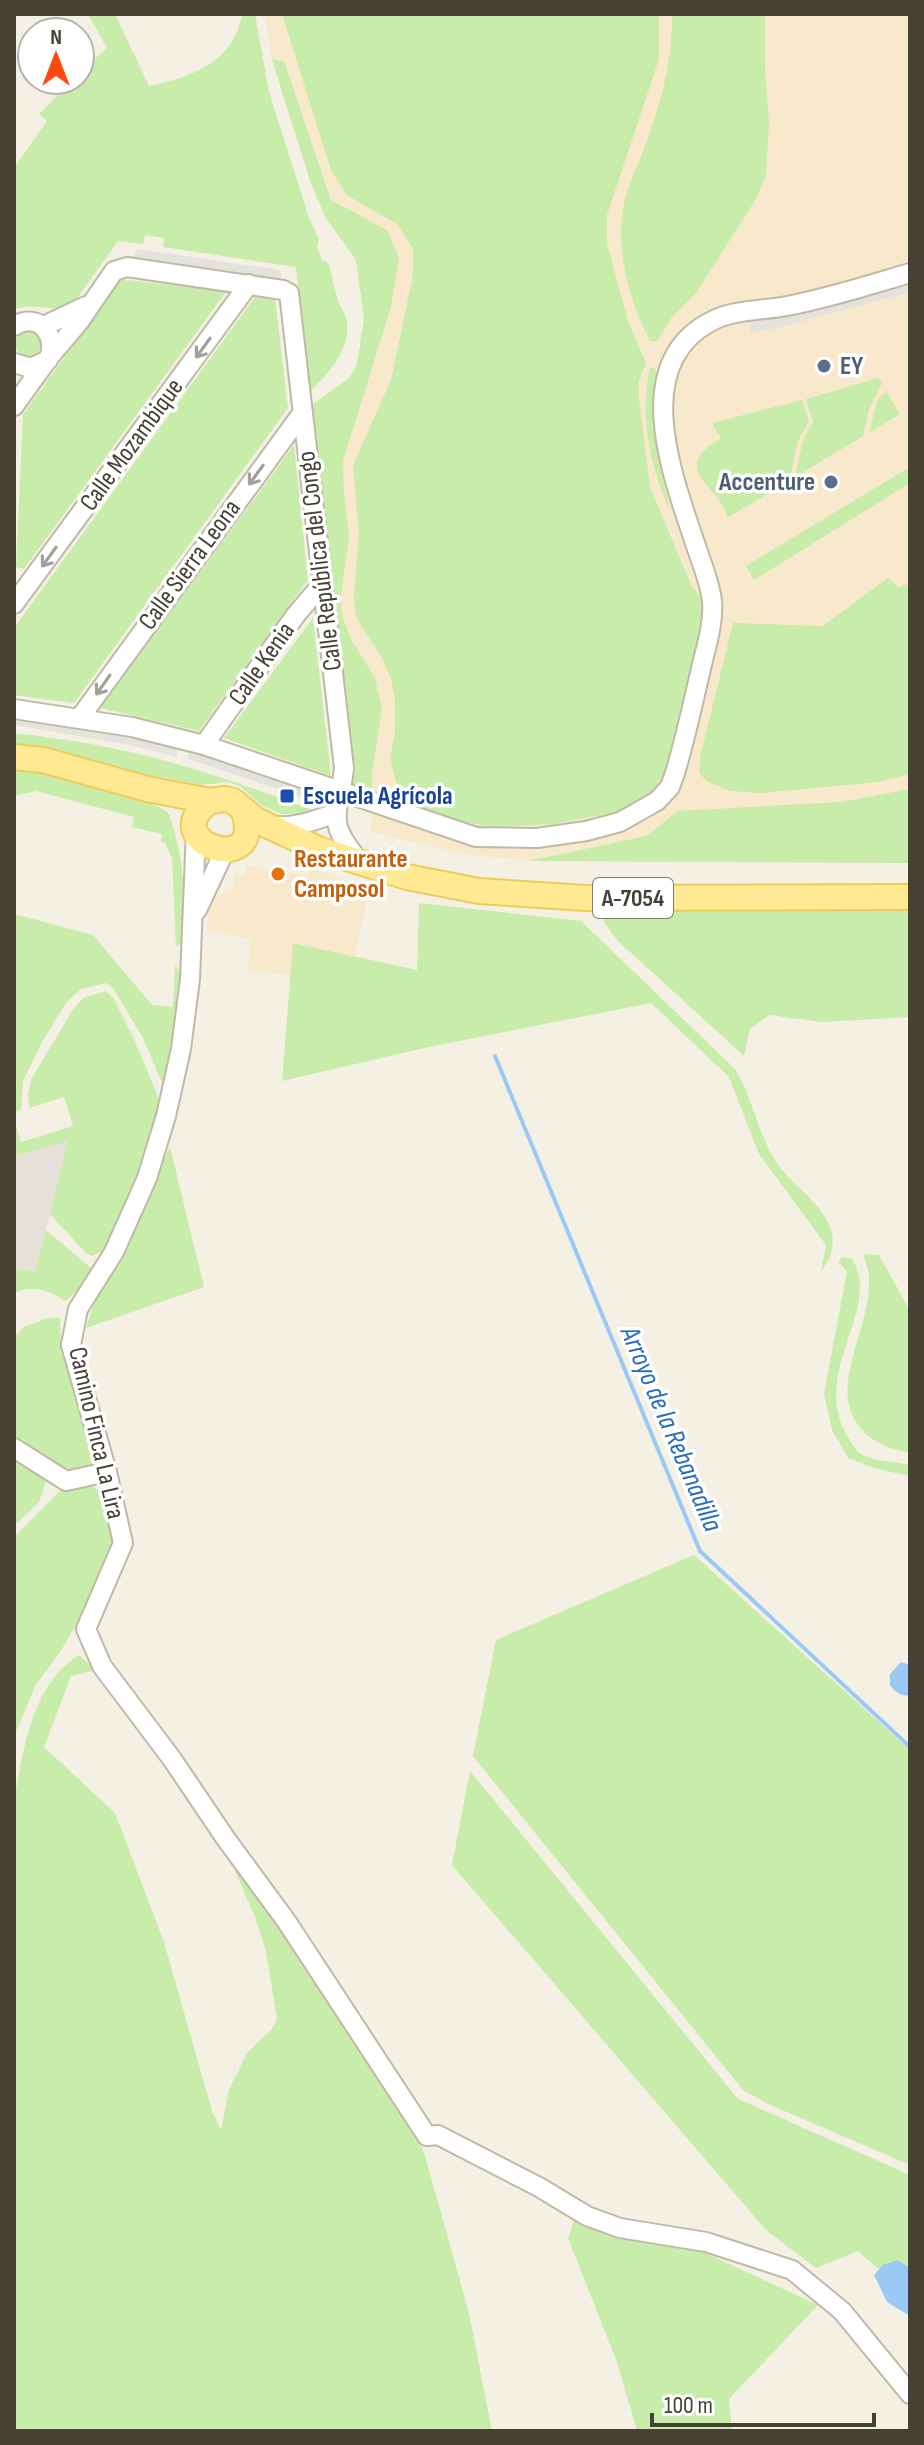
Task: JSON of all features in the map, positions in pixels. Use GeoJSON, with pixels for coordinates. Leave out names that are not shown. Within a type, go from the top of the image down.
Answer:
{"type":"FeatureCollection","features":[{"type":"Feature","properties":{"kind":"main road"},"geometry":{"type":"LineString","coordinates":[[14,757],[43,760],[147,789],[210,801],[233,801],[244,812],[247,830],[232,847],[210,848],[204,844],[196,826],[147,789]]}},
{"type":"Feature","properties":{"kind":"main road"},"geometry":{"type":"LineString","coordinates":[[196,826],[200,810],[210,801]]}},
{"type":"Feature","properties":{"kind":"main road","name":"A-7054"},"geometry":{"type":"LineString","coordinates":[[244,812],[318,849],[407,877],[479,891],[585,898],[910,897]]}},
{"type":"Feature","properties":{"kind":"main road","name":"A-7054"},"geometry":{"type":"LineString","coordinates":[[232,847],[318,849]]}},
{"type":"Feature","properties":{"kind":"street"},"geometry":{"type":"LineString","coordinates":[[19,398],[79,322],[114,271],[127,267],[249,284]]}},
{"type":"Feature","properties":{"kind":"street"},"geometry":{"type":"LineString","coordinates":[[14,709],[132,727],[204,745],[476,837],[537,838],[586,831],[620,822],[657,801],[670,787],[681,755],[712,614],[709,587],[679,495],[666,436],[663,404],[669,367],[680,347],[710,321],[728,314],[784,307],[836,295],[910,273]]}},
{"type":"Feature","properties":{"kind":"street","name":"Calle República del Congo"},"geometry":{"type":"LineString","coordinates":[[249,284],[289,293],[344,768],[335,813]]}},
{"type":"Feature","properties":{"kind":"street","name":"Calle Mozambique"},"geometry":{"type":"LineString","coordinates":[[14,604],[249,284]]}},
{"type":"Feature","properties":{"kind":"street"},"geometry":{"type":"LineString","coordinates":[[44,326],[89,305]]}},
{"type":"Feature","properties":{"kind":"street"},"geometry":{"type":"LineString","coordinates":[[14,326],[32,321],[44,326],[52,341],[49,357],[31,368],[20,365],[19,398]]}},
{"type":"Feature","properties":{"kind":"street","name":"Calle Sierra Leona"},"geometry":{"type":"LineString","coordinates":[[79,719],[303,412]]}},
{"type":"Feature","properties":{"kind":"street","name":"Calle Kenia"},"geometry":{"type":"LineString","coordinates":[[204,745],[295,616],[322,584]]}},
{"type":"Feature","properties":{"kind":"street"},"geometry":{"type":"LineString","coordinates":[[712,614],[732,617]]}},
{"type":"Feature","properties":{"kind":"street"},"geometry":{"type":"LineString","coordinates":[[268,826],[287,828],[335,813],[343,842],[360,862]]}},
{"type":"Feature","properties":{"kind":"street","name":"Camino Finca La Lira"},"geometry":{"type":"LineString","coordinates":[[196,826],[190,979],[181,1049],[166,1116],[147,1178],[114,1252],[78,1309],[71,1345],[107,1472],[123,1543],[86,1629],[102,1666],[287,1922],[427,2136],[438,2135],[539,2187],[587,2216],[620,2228],[706,2242],[792,2270],[842,2311],[910,2394]]}},
{"type":"Feature","properties":{"kind":"street","name":"Camino Finca La Lira"},"geometry":{"type":"LineString","coordinates":[[194,916],[232,847]]}},
{"type":"Feature","properties":{"kind":"street"},"geometry":{"type":"LineString","coordinates":[[14,1448],[66,1481],[107,1472]]}},
{"type":"Feature","properties":{"kind":"shaded area"},"geometry":{"type":"Polygon","coordinates":[[[265,14],[910,14],[910,863],[528,861],[465,854],[371,832],[372,773],[382,709],[342,616],[343,461],[391,307],[348,208],[331,200],[284,61],[272,60],[265,14]]]}},
{"type":"Feature","properties":{"kind":"shaded area"},"geometry":{"type":"Polygon","coordinates":[[[138,249],[280,270],[282,282],[130,260],[138,249]]]}},
{"type":"Feature","properties":{"kind":"shaded area"},"geometry":{"type":"Polygon","coordinates":[[[910,281],[910,292],[777,328],[751,332],[747,321],[773,319],[910,281]]]}},
{"type":"Feature","properties":{"kind":"shaded area"},"geometry":{"type":"Polygon","coordinates":[[[14,714],[86,725],[177,745],[177,757],[131,745],[14,725],[14,714]]]}},
{"type":"Feature","properties":{"kind":"shaded area"},"geometry":{"type":"Polygon","coordinates":[[[189,748],[316,791],[313,801],[188,759],[189,748]]]}},
{"type":"Feature","properties":{"kind":"shaded area"},"geometry":{"type":"Polygon","coordinates":[[[247,866],[308,875],[311,868],[369,889],[355,956],[293,943],[292,975],[248,971],[250,940],[207,930],[210,898],[232,890],[234,875],[244,876],[247,866]]]}},
{"type":"Feature","properties":{"kind":"shaded area"},"geometry":{"type":"Polygon","coordinates":[[[69,1140],[35,1272],[14,1268],[14,1156],[69,1140]]]}},
{"type":"Feature","properties":{"kind":"green space"},"geometry":{"type":"Polygon","coordinates":[[[115,14],[149,86],[181,78],[209,65],[230,44],[242,14],[255,14],[269,92],[309,218],[319,239],[317,247],[322,260],[329,263],[347,322],[342,352],[310,392],[296,267],[163,247],[164,238],[145,235],[143,244],[118,241],[70,308],[14,309],[14,164],[47,121],[39,114],[56,96],[96,96],[96,58],[107,48],[96,28],[96,16],[89,16],[115,14]]]}},
{"type":"Feature","properties":{"kind":"green space"},"geometry":{"type":"Polygon","coordinates":[[[282,14],[659,14],[659,59],[607,215],[607,244],[628,321],[646,363],[639,381],[639,399],[650,487],[692,587],[703,599],[702,620],[666,771],[653,790],[636,803],[616,812],[553,824],[491,827],[446,818],[406,804],[399,794],[390,757],[395,734],[395,698],[391,679],[382,658],[356,617],[354,596],[359,532],[353,465],[391,380],[413,275],[413,249],[398,225],[347,195],[331,170],[282,14]]]}},
{"type":"Feature","properties":{"kind":"green space"},"geometry":{"type":"Polygon","coordinates":[[[672,14],[765,14],[769,123],[766,175],[756,199],[696,293],[672,317],[657,341],[650,341],[630,292],[623,257],[622,221],[628,190],[661,98],[670,48],[672,14]]]}},
{"type":"Feature","properties":{"kind":"green space"},"geometry":{"type":"Polygon","coordinates":[[[272,60],[284,61],[331,200],[387,230],[399,257],[391,307],[343,461],[349,535],[341,596],[342,616],[352,641],[375,678],[382,709],[372,773],[372,794],[353,788],[312,405],[349,378],[357,364],[364,318],[356,260],[326,218],[311,184],[272,60]]]}},
{"type":"Feature","properties":{"kind":"green space"},"geometry":{"type":"Polygon","coordinates":[[[121,279],[226,292],[24,569],[16,567],[23,414],[121,279]]]}},
{"type":"Feature","properties":{"kind":"green space"},"geometry":{"type":"Polygon","coordinates":[[[255,297],[275,299],[288,408],[74,703],[14,695],[14,628],[255,297]]]}},
{"type":"Feature","properties":{"kind":"green space"},"geometry":{"type":"Polygon","coordinates":[[[28,331],[37,335],[41,344],[37,353],[28,357],[19,353],[15,344],[19,335],[28,331]]]}},
{"type":"Feature","properties":{"kind":"green space"},"geometry":{"type":"Polygon","coordinates":[[[650,367],[656,369],[656,441],[671,512],[657,478],[648,441],[646,404],[650,367]]]}},
{"type":"Feature","properties":{"kind":"green space"},"geometry":{"type":"Polygon","coordinates":[[[878,378],[882,383],[869,410],[863,436],[795,477],[803,440],[813,422],[806,399],[878,378]]]}},
{"type":"Feature","properties":{"kind":"green space"},"geometry":{"type":"Polygon","coordinates":[[[886,391],[900,414],[869,433],[877,401],[886,391]]]}},
{"type":"Feature","properties":{"kind":"green space"},"geometry":{"type":"Polygon","coordinates":[[[802,400],[809,421],[798,441],[789,481],[727,518],[697,469],[698,460],[705,450],[721,438],[712,423],[802,400]]]}},
{"type":"Feature","properties":{"kind":"green space"},"geometry":{"type":"Polygon","coordinates":[[[294,445],[308,580],[199,731],[100,708],[294,445]]]}},
{"type":"Feature","properties":{"kind":"green space"},"geometry":{"type":"Polygon","coordinates":[[[910,467],[910,483],[754,580],[746,566],[910,467]]]}},
{"type":"Feature","properties":{"kind":"green space"},"geometry":{"type":"Polygon","coordinates":[[[888,578],[899,588],[904,584],[910,586],[910,774],[878,782],[761,793],[730,791],[708,782],[699,773],[701,753],[733,623],[823,626],[888,578]]]}},
{"type":"Feature","properties":{"kind":"green space"},"geometry":{"type":"Polygon","coordinates":[[[313,618],[331,776],[224,738],[313,618]]]}},
{"type":"Feature","properties":{"kind":"green space"},"geometry":{"type":"Polygon","coordinates":[[[14,733],[87,743],[163,760],[189,767],[315,811],[282,814],[261,805],[241,787],[229,782],[200,785],[157,778],[14,744],[14,733]]]}},
{"type":"Feature","properties":{"kind":"green space"},"geometry":{"type":"Polygon","coordinates":[[[14,767],[94,783],[133,795],[168,812],[183,877],[183,942],[176,946],[172,858],[161,841],[162,834],[132,827],[134,817],[36,791],[14,796],[14,767]]]}},
{"type":"Feature","properties":{"kind":"green space"},"geometry":{"type":"Polygon","coordinates":[[[910,789],[910,863],[528,861],[646,836],[678,811],[841,802],[910,789]]]}},
{"type":"Feature","properties":{"kind":"green space"},"geometry":{"type":"Polygon","coordinates":[[[419,903],[581,921],[736,1070],[776,1162],[827,1220],[832,1246],[821,1271],[826,1245],[759,1154],[729,1077],[651,1003],[429,1047],[282,1081],[293,943],[417,970],[419,903]]]}},
{"type":"Feature","properties":{"kind":"green space"},"geometry":{"type":"Polygon","coordinates":[[[910,907],[910,1017],[822,1022],[769,1015],[750,1029],[744,1056],[617,940],[604,922],[602,909],[910,907]]]}},
{"type":"Feature","properties":{"kind":"green space"},"geometry":{"type":"Polygon","coordinates":[[[14,914],[93,935],[152,1005],[173,1007],[175,965],[182,976],[179,1020],[164,1088],[143,1038],[113,988],[106,983],[81,989],[66,1003],[23,1081],[21,1110],[14,1112],[14,914]]]}},
{"type":"Feature","properties":{"kind":"green space"},"geometry":{"type":"Polygon","coordinates":[[[106,991],[114,999],[134,1039],[160,1102],[124,1219],[103,1251],[92,1256],[50,1214],[68,1141],[14,1156],[14,1118],[21,1142],[73,1126],[64,1097],[29,1108],[31,1080],[72,1011],[83,998],[106,991]]]}},
{"type":"Feature","properties":{"kind":"green space"},"geometry":{"type":"Polygon","coordinates":[[[170,1147],[204,1287],[86,1328],[96,1296],[170,1147]]]}},
{"type":"Feature","properties":{"kind":"green space"},"geometry":{"type":"Polygon","coordinates":[[[46,1230],[92,1269],[86,1282],[66,1301],[40,1290],[14,1293],[14,1268],[35,1272],[46,1230]]]}},
{"type":"Feature","properties":{"kind":"green space"},"geometry":{"type":"Polygon","coordinates":[[[863,1254],[879,1255],[910,1311],[910,1452],[896,1450],[872,1439],[855,1421],[850,1409],[848,1382],[869,1291],[869,1275],[863,1254]]]}},
{"type":"Feature","properties":{"kind":"green space"},"geometry":{"type":"Polygon","coordinates":[[[842,1257],[851,1258],[859,1277],[859,1297],[836,1387],[838,1411],[857,1451],[875,1459],[910,1465],[910,1476],[877,1469],[848,1458],[832,1430],[824,1394],[847,1271],[838,1262],[842,1257]]]}},
{"type":"Feature","properties":{"kind":"green space"},"geometry":{"type":"Polygon","coordinates":[[[48,1318],[60,1318],[61,1346],[74,1397],[97,1457],[79,1472],[57,1468],[14,1441],[14,1337],[24,1327],[48,1318]]]}},
{"type":"Feature","properties":{"kind":"green space"},"geometry":{"type":"Polygon","coordinates":[[[14,1455],[47,1479],[39,1502],[14,1526],[14,1455]]]}},
{"type":"Feature","properties":{"kind":"green space"},"geometry":{"type":"Polygon","coordinates":[[[74,1483],[91,1485],[107,1498],[114,1524],[113,1551],[62,1649],[35,1686],[14,1737],[14,1537],[64,1487],[74,1483]]]}},
{"type":"Feature","properties":{"kind":"green space"},"geometry":{"type":"Polygon","coordinates":[[[694,1555],[910,1750],[910,2165],[766,2103],[743,2090],[473,1756],[496,1640],[694,1555]]]}},
{"type":"Feature","properties":{"kind":"green space"},"geometry":{"type":"Polygon","coordinates":[[[79,1655],[95,1670],[71,1676],[44,1747],[115,1813],[164,1942],[212,2111],[221,2130],[229,2090],[247,2053],[271,2030],[277,2019],[266,1951],[225,1848],[413,2126],[425,2156],[469,2313],[492,2431],[14,2431],[14,1799],[27,1739],[40,1700],[63,1667],[79,1655]]]}},
{"type":"Feature","properties":{"kind":"green space"},"geometry":{"type":"Polygon","coordinates":[[[470,1771],[738,2099],[910,2175],[910,2268],[898,2260],[878,2269],[858,2251],[816,2268],[767,2231],[452,1865],[470,1771]]]}},
{"type":"Feature","properties":{"kind":"green space"},"geometry":{"type":"Polygon","coordinates":[[[574,2220],[587,2226],[703,2252],[818,2305],[729,2399],[732,2431],[637,2431],[617,2362],[568,2238],[574,2220]]]}},
{"type":"Feature","properties":{"kind":"water"},"geometry":{"type":"Polygon","coordinates":[[[901,1662],[910,1665],[910,1695],[901,1695],[890,1686],[890,1674],[901,1662]]]}},
{"type":"Feature","properties":{"kind":"water"},"geometry":{"type":"Polygon","coordinates":[[[898,2260],[910,2268],[910,2316],[887,2302],[874,2275],[883,2265],[898,2260]]]}},
{"type":"Feature","properties":{"kind":"waterway","name":"Arroyo de la Rebanadilla"},"geometry":{"type":"LineString","coordinates":[[495,1056],[700,1551],[910,1747]]}},
{"type":"Feature","properties":{"kind":"place","name":"EY"},"geometry":{"type":"Point","coordinates":[824,366]}},
{"type":"Feature","properties":{"kind":"place","name":"Accenture"},"geometry":{"type":"Point","coordinates":[831,482]}},
{"type":"Feature","properties":{"kind":"place","name":"Escuela Agrícola"},"geometry":{"type":"Point","coordinates":[287,796]}},
{"type":"Feature","properties":{"kind":"place","name":"Restaurante Camposol"},"geometry":{"type":"Point","coordinates":[278,874]}}]}
